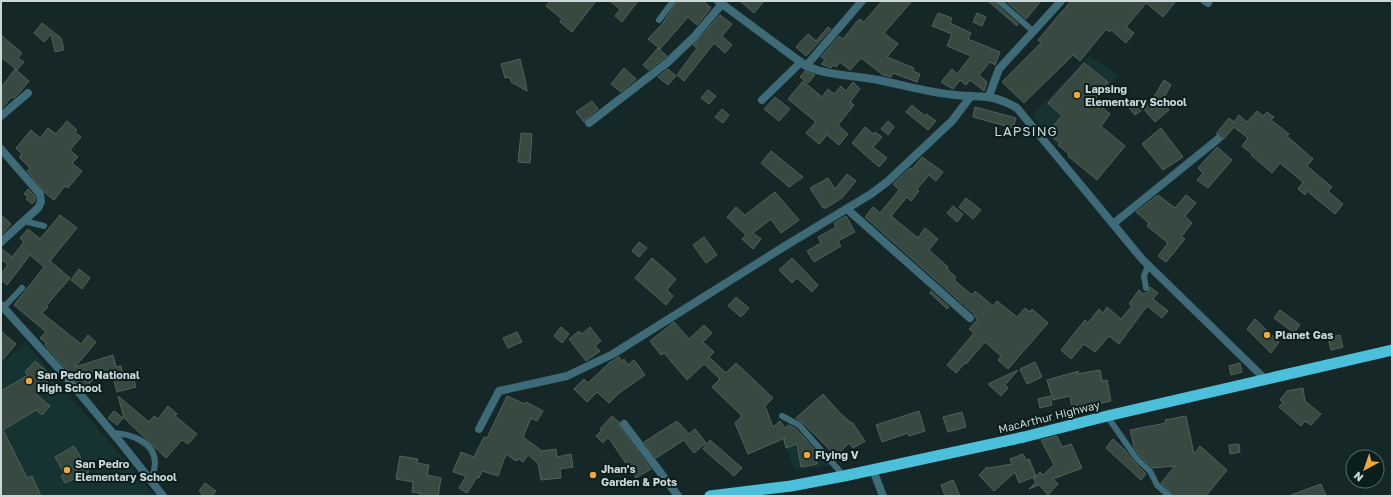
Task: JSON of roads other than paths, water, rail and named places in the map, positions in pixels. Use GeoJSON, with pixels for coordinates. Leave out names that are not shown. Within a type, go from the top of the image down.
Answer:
{"type":"FeatureCollection","features":[{"type":"Feature","properties":{"kind":"highway","name":"MacArthur Highway"},"geometry":{"type":"LineString","coordinates":[[710,496],[791,486],[1024,438],[1107,416],[1392,350]]}},
{"type":"Feature","properties":{"kind":"street"},"geometry":{"type":"LineString","coordinates":[[762,100],[803,64],[862,1]]}},
{"type":"Feature","properties":{"kind":"street"},"geometry":{"type":"LineString","coordinates":[[989,96],[1000,69],[1061,1]]}},
{"type":"Feature","properties":{"kind":"street"},"geometry":{"type":"LineString","coordinates":[[589,123],[668,62],[694,37],[719,2],[803,64],[818,71],[841,76],[876,80],[944,94],[989,96],[1003,100],[1017,108],[1148,265],[1266,380]]}},
{"type":"Feature","properties":{"kind":"street"},"geometry":{"type":"LineString","coordinates":[[1,116],[28,93]]}},
{"type":"Feature","properties":{"kind":"street"},"geometry":{"type":"LineString","coordinates":[[479,429],[499,391],[567,376],[589,367],[613,354],[888,182],[952,121],[971,96]]}},
{"type":"Feature","properties":{"kind":"street"},"geometry":{"type":"LineString","coordinates":[[1113,224],[1218,139]]}},
{"type":"Feature","properties":{"kind":"street"},"geometry":{"type":"LineString","coordinates":[[1,149],[40,194],[42,202],[1,242]]}},
{"type":"Feature","properties":{"kind":"street"},"geometry":{"type":"LineString","coordinates":[[847,209],[970,318]]}},
{"type":"Feature","properties":{"kind":"street"},"geometry":{"type":"LineString","coordinates":[[2,306],[113,433],[163,496]]}},
{"type":"Feature","properties":{"kind":"street"},"geometry":{"type":"LineString","coordinates":[[624,424],[678,496]]}},
{"type":"Feature","properties":{"kind":"street"},"geometry":{"type":"LineString","coordinates":[[873,470],[882,496]]}},
{"type":"Feature","properties":{"kind":"lane"},"geometry":{"type":"LineString","coordinates":[[659,20],[673,1]]}},
{"type":"Feature","properties":{"kind":"lane"},"geometry":{"type":"LineString","coordinates":[[1000,2],[1034,32]]}},
{"type":"Feature","properties":{"kind":"lane"},"geometry":{"type":"LineString","coordinates":[[24,221],[44,226]]}},
{"type":"Feature","properties":{"kind":"lane"},"geometry":{"type":"LineString","coordinates":[[1146,288],[1144,276],[1148,265]]}},
{"type":"Feature","properties":{"kind":"lane"},"geometry":{"type":"LineString","coordinates":[[2,306],[22,288]]}},
{"type":"Feature","properties":{"kind":"lane"},"geometry":{"type":"LineString","coordinates":[[782,416],[799,425],[844,476]]}},
{"type":"Feature","properties":{"kind":"lane"},"geometry":{"type":"LineString","coordinates":[[1107,416],[1136,459],[1150,472],[1157,485],[1169,496]]}},
{"type":"Feature","properties":{"kind":"lane"},"geometry":{"type":"LineString","coordinates":[[113,433],[132,435],[150,449],[155,464],[151,481]]}},
{"type":"Feature","properties":{"kind":"place","name":"Lapsing Elementary School"},"geometry":{"type":"Point","coordinates":[1077,95]}},
{"type":"Feature","properties":{"kind":"place","name":"Planet Gas"},"geometry":{"type":"Point","coordinates":[1267,335]}},
{"type":"Feature","properties":{"kind":"place","name":"San Pedro National High School"},"geometry":{"type":"Point","coordinates":[29,381]}},
{"type":"Feature","properties":{"kind":"place","name":"Flying V"},"geometry":{"type":"Point","coordinates":[807,455]}},
{"type":"Feature","properties":{"kind":"place","name":"San Pedro Elementary School"},"geometry":{"type":"Point","coordinates":[67,470]}},
{"type":"Feature","properties":{"kind":"place","name":"Jhan's Garden & Pots"},"geometry":{"type":"Point","coordinates":[593,475]}},
{"type":"Feature","properties":{"kind":"district","name":"LAPSING"},"geometry":{"type":"Point","coordinates":[1026,131]}}]}
